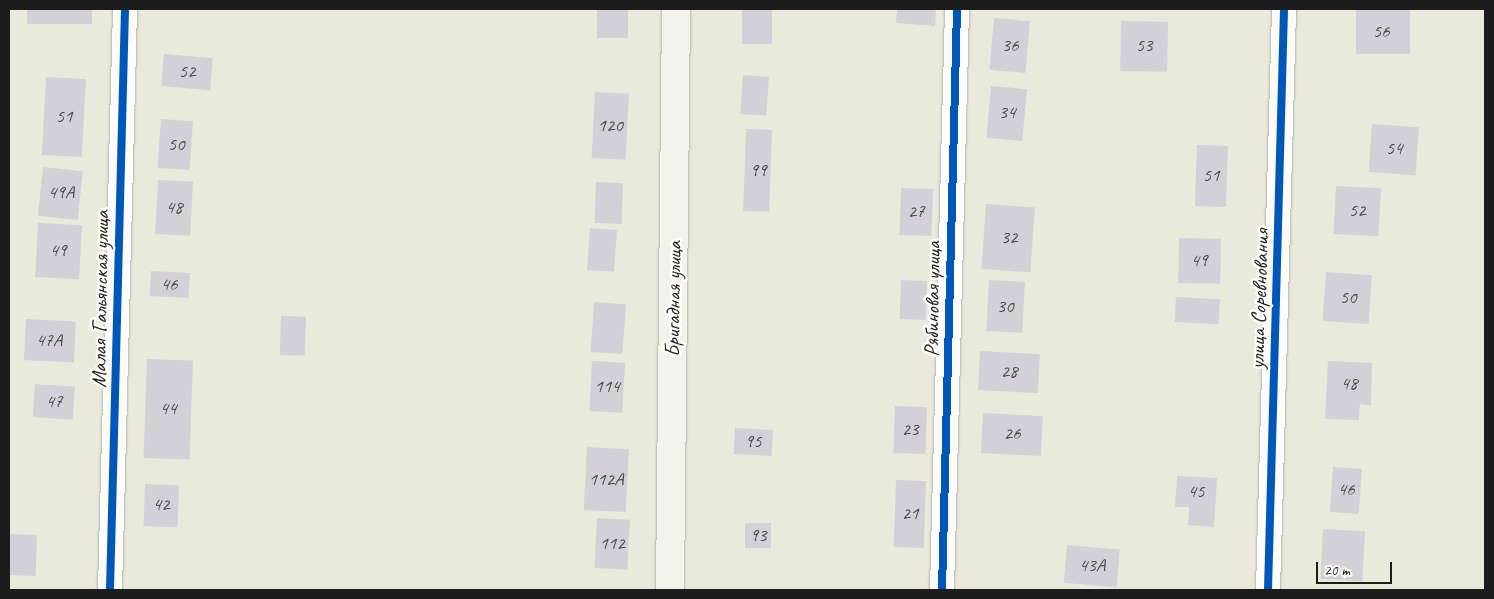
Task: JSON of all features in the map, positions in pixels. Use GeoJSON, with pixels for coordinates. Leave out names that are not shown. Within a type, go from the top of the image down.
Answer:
{"type":"FeatureCollection","features":[{"type":"Feature","properties":{"kind":"street","name":"Малая Гальянская улица"},"geometry":{"type":"LineString","coordinates":[[110,590],[125,9]]}},
{"type":"Feature","properties":{"kind":"street","name":"Бригадная улица"},"geometry":{"type":"LineString","coordinates":[[670,590],[676,9]]}},
{"type":"Feature","properties":{"kind":"street","name":"Рябиновая улица"},"geometry":{"type":"LineString","coordinates":[[942,590],[957,9]]}},
{"type":"Feature","properties":{"kind":"street","name":"улица Соревнования"},"geometry":{"type":"LineString","coordinates":[[1268,590],[1284,9]]}},
{"type":"Feature","properties":{"kind":"building"},"geometry":{"type":"Polygon","coordinates":[[[27,9],[92,9],[92,24],[27,24],[27,9]]]}},
{"type":"Feature","properties":{"kind":"building"},"geometry":{"type":"Polygon","coordinates":[[[597,9],[628,9],[628,38],[597,38],[597,9]]]}},
{"type":"Feature","properties":{"kind":"building"},"geometry":{"type":"Polygon","coordinates":[[[742,9],[772,9],[772,44],[742,44],[742,9]]]}},
{"type":"Feature","properties":{"kind":"building"},"geometry":{"type":"Polygon","coordinates":[[[897,9],[936,9],[935,26],[896,23],[897,9]]]}},
{"type":"Feature","properties":{"kind":"building"},"geometry":{"type":"Polygon","coordinates":[[[1356,9],[1410,9],[1410,54],[1356,54],[1356,9]]]}},
{"type":"Feature","properties":{"kind":"building"},"geometry":{"type":"Polygon","coordinates":[[[994,18],[1030,21],[1025,73],[989,70],[994,18]]]}},
{"type":"Feature","properties":{"kind":"building"},"geometry":{"type":"Polygon","coordinates":[[[1121,21],[1168,22],[1167,72],[1120,71],[1121,21]]]}},
{"type":"Feature","properties":{"kind":"building"},"geometry":{"type":"Polygon","coordinates":[[[164,54],[213,58],[210,90],[161,86],[164,54]]]}},
{"type":"Feature","properties":{"kind":"building"},"geometry":{"type":"Polygon","coordinates":[[[743,75],[769,77],[766,116],[740,114],[743,75]]]}},
{"type":"Feature","properties":{"kind":"building"},"geometry":{"type":"Polygon","coordinates":[[[46,77],[86,79],[82,157],[42,155],[46,77]]]}},
{"type":"Feature","properties":{"kind":"building"},"geometry":{"type":"Polygon","coordinates":[[[991,86],[1027,89],[1022,141],[986,138],[991,86]]]}},
{"type":"Feature","properties":{"kind":"building"},"geometry":{"type":"Polygon","coordinates":[[[595,92],[629,94],[625,160],[592,158],[595,92]]]}},
{"type":"Feature","properties":{"kind":"building"},"geometry":{"type":"Polygon","coordinates":[[[161,119],[193,121],[190,170],[158,168],[161,119]]]}},
{"type":"Feature","properties":{"kind":"building"},"geometry":{"type":"Polygon","coordinates":[[[1372,124],[1419,127],[1416,175],[1369,172],[1372,124]]]}},
{"type":"Feature","properties":{"kind":"building"},"geometry":{"type":"Polygon","coordinates":[[[746,129],[772,130],[769,212],[743,211],[746,129]]]}},
{"type":"Feature","properties":{"kind":"building"},"geometry":{"type":"Polygon","coordinates":[[[1197,145],[1228,146],[1226,207],[1195,206],[1197,145]]]}},
{"type":"Feature","properties":{"kind":"building"},"geometry":{"type":"Polygon","coordinates":[[[43,167],[83,171],[78,220],[38,216],[43,167]]]}},
{"type":"Feature","properties":{"kind":"building"},"geometry":{"type":"Polygon","coordinates":[[[158,180],[193,182],[190,236],[155,234],[158,180]]]}},
{"type":"Feature","properties":{"kind":"building"},"geometry":{"type":"Polygon","coordinates":[[[596,182],[623,183],[622,224],[595,223],[596,182]]]}},
{"type":"Feature","properties":{"kind":"building"},"geometry":{"type":"Polygon","coordinates":[[[1336,186],[1381,188],[1378,236],[1333,234],[1336,186]]]}},
{"type":"Feature","properties":{"kind":"building"},"geometry":{"type":"Polygon","coordinates":[[[901,188],[933,189],[931,236],[899,235],[901,188]]]}},
{"type":"Feature","properties":{"kind":"building"},"geometry":{"type":"Polygon","coordinates":[[[986,204],[1035,207],[1030,272],[981,269],[986,204]]]}},
{"type":"Feature","properties":{"kind":"building"},"geometry":{"type":"Polygon","coordinates":[[[38,223],[82,225],[79,279],[35,277],[38,223]]]}},
{"type":"Feature","properties":{"kind":"building"},"geometry":{"type":"Polygon","coordinates":[[[590,228],[617,230],[614,272],[587,270],[590,228]]]}},
{"type":"Feature","properties":{"kind":"building"},"geometry":{"type":"Polygon","coordinates":[[[1179,238],[1221,239],[1220,284],[1178,283],[1179,238]]]}},
{"type":"Feature","properties":{"kind":"building"},"geometry":{"type":"Polygon","coordinates":[[[151,271],[190,273],[189,298],[150,296],[151,271]]]}},
{"type":"Feature","properties":{"kind":"building"},"geometry":{"type":"Polygon","coordinates":[[[1326,272],[1372,275],[1368,324],[1323,321],[1326,272]]]}},
{"type":"Feature","properties":{"kind":"building"},"geometry":{"type":"Polygon","coordinates":[[[901,280],[927,281],[926,320],[900,319],[901,280]]]}},
{"type":"Feature","properties":{"kind":"building"},"geometry":{"type":"Polygon","coordinates":[[[989,280],[1025,282],[1022,333],[986,331],[989,280]]]}},
{"type":"Feature","properties":{"kind":"building"},"geometry":{"type":"Polygon","coordinates":[[[1176,297],[1220,299],[1219,324],[1175,322],[1176,297]]]}},
{"type":"Feature","properties":{"kind":"building"},"geometry":{"type":"Polygon","coordinates":[[[594,302],[626,304],[622,354],[591,352],[594,302]]]}},
{"type":"Feature","properties":{"kind":"building"},"geometry":{"type":"Polygon","coordinates":[[[281,316],[306,317],[305,356],[280,355],[281,316]]]}},
{"type":"Feature","properties":{"kind":"building"},"geometry":{"type":"Polygon","coordinates":[[[26,319],[76,322],[74,363],[24,360],[26,319]]]}},
{"type":"Feature","properties":{"kind":"building"},"geometry":{"type":"Polygon","coordinates":[[[980,351],[1040,354],[1038,393],[978,390],[980,351]]]}},
{"type":"Feature","properties":{"kind":"building"},"geometry":{"type":"Polygon","coordinates":[[[147,359],[193,361],[190,460],[144,458],[147,359]]]}},
{"type":"Feature","properties":{"kind":"building"},"geometry":{"type":"Polygon","coordinates":[[[592,361],[625,363],[622,413],[589,411],[592,361]]]}},
{"type":"Feature","properties":{"kind":"building"},"geometry":{"type":"Polygon","coordinates":[[[1328,361],[1372,363],[1371,405],[1360,404],[1359,420],[1325,419],[1328,361]]]}},
{"type":"Feature","properties":{"kind":"building"},"geometry":{"type":"Polygon","coordinates":[[[35,384],[75,387],[73,420],[33,417],[35,384]]]}},
{"type":"Feature","properties":{"kind":"building"},"geometry":{"type":"Polygon","coordinates":[[[895,406],[927,407],[925,454],[893,453],[895,406]]]}},
{"type":"Feature","properties":{"kind":"building"},"geometry":{"type":"Polygon","coordinates":[[[983,413],[1043,416],[1041,456],[981,453],[983,413]]]}},
{"type":"Feature","properties":{"kind":"building"},"geometry":{"type":"Polygon","coordinates":[[[735,428],[773,430],[772,456],[734,454],[735,428]]]}},
{"type":"Feature","properties":{"kind":"building"},"geometry":{"type":"Polygon","coordinates":[[[587,447],[629,449],[626,512],[584,510],[587,447]]]}},
{"type":"Feature","properties":{"kind":"building"},"geometry":{"type":"Polygon","coordinates":[[[1333,467],[1362,469],[1359,514],[1330,512],[1333,467]]]}},
{"type":"Feature","properties":{"kind":"building"},"geometry":{"type":"Polygon","coordinates":[[[1177,476],[1217,478],[1214,527],[1188,525],[1189,507],[1175,507],[1177,476]]]}},
{"type":"Feature","properties":{"kind":"building"},"geometry":{"type":"Polygon","coordinates":[[[896,480],[926,481],[924,548],[894,547],[896,480]]]}},
{"type":"Feature","properties":{"kind":"building"},"geometry":{"type":"Polygon","coordinates":[[[145,484],[179,485],[178,527],[144,526],[145,484]]]}},
{"type":"Feature","properties":{"kind":"building"},"geometry":{"type":"Polygon","coordinates":[[[597,518],[630,520],[627,570],[594,568],[597,518]]]}},
{"type":"Feature","properties":{"kind":"building"},"geometry":{"type":"Polygon","coordinates":[[[745,523],[771,523],[771,548],[745,548],[745,523]]]}},
{"type":"Feature","properties":{"kind":"building"},"geometry":{"type":"Polygon","coordinates":[[[1323,529],[1365,531],[1362,581],[1320,579],[1323,529]]]}},
{"type":"Feature","properties":{"kind":"building"},"geometry":{"type":"Polygon","coordinates":[[[9,534],[37,535],[36,576],[9,575],[9,534]]]}},
{"type":"Feature","properties":{"kind":"building"},"geometry":{"type":"Polygon","coordinates":[[[1067,545],[1120,550],[1116,587],[1064,583],[1067,545]]]}},
{"type":"Feature","properties":{"kind":"cycle path"},"geometry":{"type":"LineString","coordinates":[[110,590],[125,9]]}},
{"type":"Feature","properties":{"kind":"cycle path"},"geometry":{"type":"LineString","coordinates":[[942,590],[957,9]]}},
{"type":"Feature","properties":{"kind":"cycle path"},"geometry":{"type":"LineString","coordinates":[[1268,590],[1284,9]]}}]}
